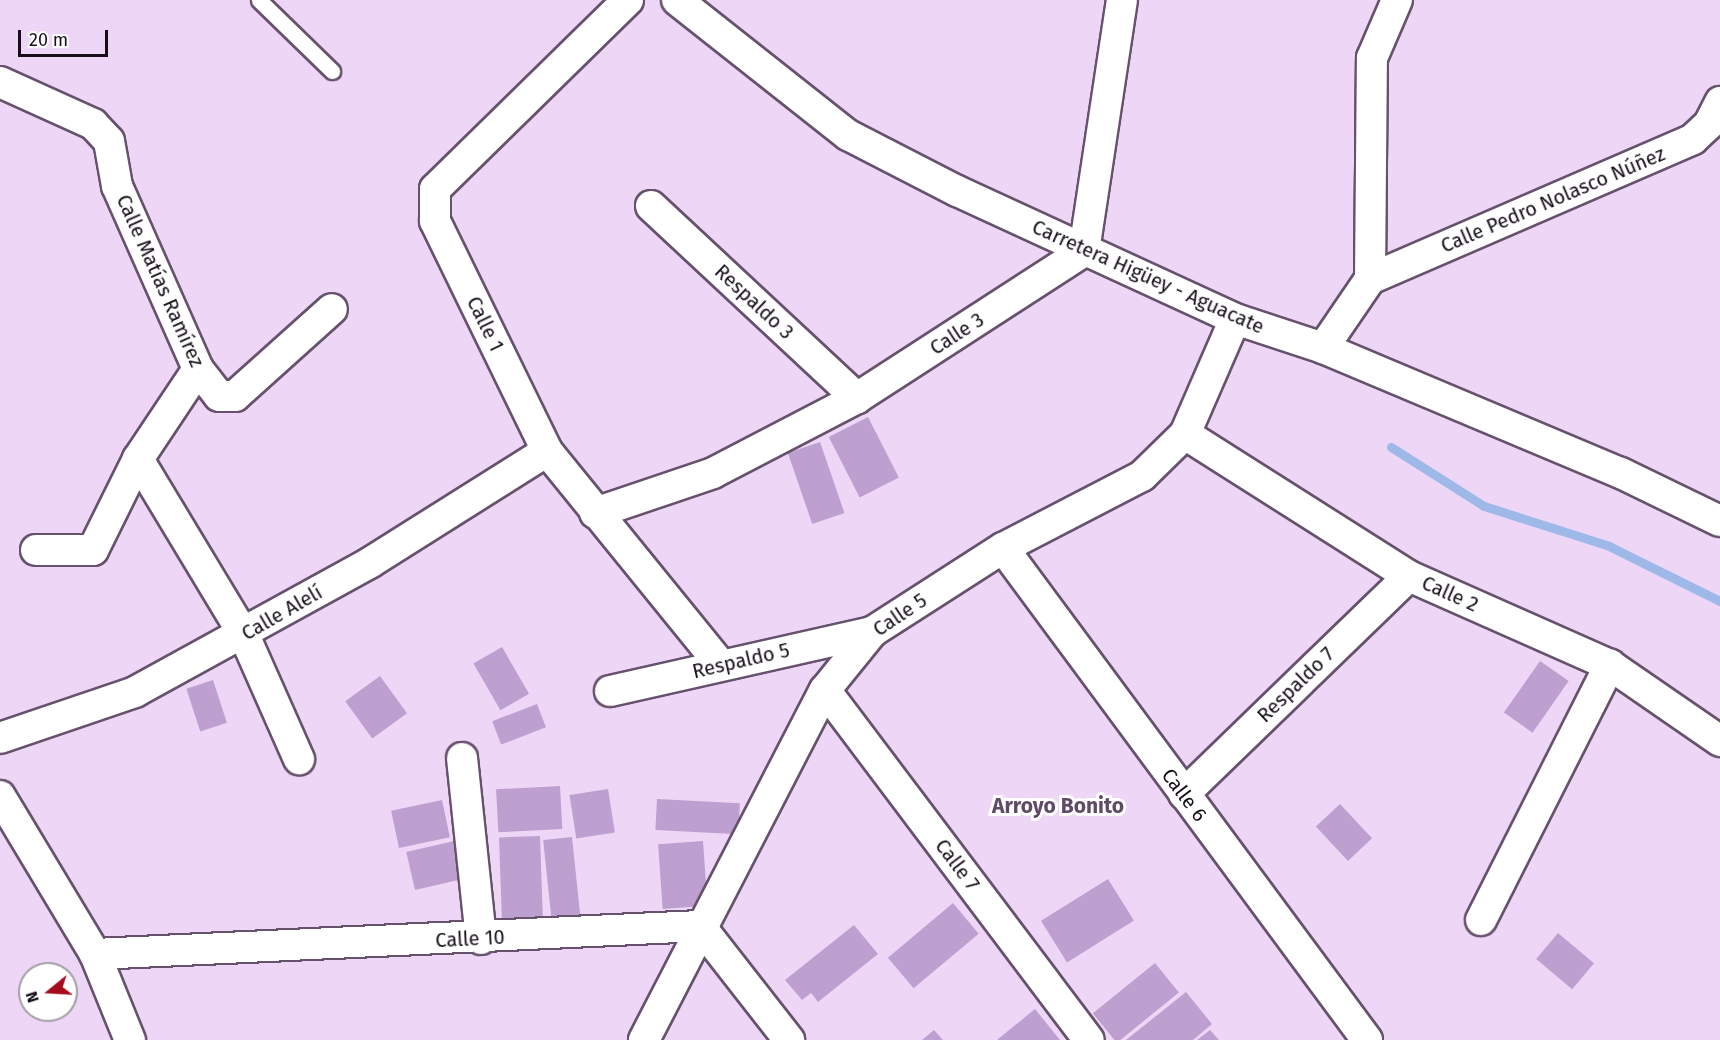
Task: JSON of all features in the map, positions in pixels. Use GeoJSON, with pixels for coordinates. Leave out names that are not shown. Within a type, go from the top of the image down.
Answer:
{"type":"FeatureCollection","features":[{"type":"Feature","properties":{"kind":"street","name":"Calle 1"},"geometry":{"type":"LineString","coordinates":[[628,0],[435,189],[435,221],[547,451],[595,513],[721,665]]}},
{"type":"Feature","properties":{"kind":"street","name":"Carretera Higüey - Aguacate"},"geometry":{"type":"LineString","coordinates":[[676,0],[848,135],[1084,251],[1236,320],[1323,348],[1621,473],[1720,521]]}},
{"type":"Feature","properties":{"kind":"street"},"geometry":{"type":"LineString","coordinates":[[1084,251],[1122,0]]}},
{"type":"Feature","properties":{"kind":"street"},"geometry":{"type":"LineString","coordinates":[[1323,348],[1370,279],[1372,58],[1397,0]]}},
{"type":"Feature","properties":{"kind":"street","name":"Calle Matías Ramírez"},"geometry":{"type":"LineString","coordinates":[[0,82],[93,124],[109,141],[117,186],[198,369],[219,396],[235,396],[332,309]]}},
{"type":"Feature","properties":{"kind":"street","name":"Calle Pedro Nolasco Núñez"},"geometry":{"type":"LineString","coordinates":[[1370,279],[1693,140],[1710,124],[1720,102]]}},
{"type":"Feature","properties":{"kind":"street","name":"Respaldo 3"},"geometry":{"type":"LineString","coordinates":[[651,206],[857,398]]}},
{"type":"Feature","properties":{"kind":"street","name":"Calle 3"},"geometry":{"type":"LineString","coordinates":[[595,513],[713,473],[857,398],[1084,251]]}},
{"type":"Feature","properties":{"kind":"street","name":"Calle 5"},"geometry":{"type":"LineString","coordinates":[[644,1040],[700,926],[825,690],[872,632],[1003,548],[1142,476],[1185,434],[1236,320]]}},
{"type":"Feature","properties":{"kind":"street"},"geometry":{"type":"LineString","coordinates":[[36,550],[93,550],[138,459],[198,369]]}},
{"type":"Feature","properties":{"kind":"street","name":"Calle 2"},"geometry":{"type":"LineString","coordinates":[[1185,434],[1409,576],[1610,665],[1720,741]]}},
{"type":"Feature","properties":{"kind":"street","name":"Calle Alelí"},"geometry":{"type":"LineString","coordinates":[[0,738],[135,692],[244,635],[371,562],[547,451]]}},
{"type":"Feature","properties":{"kind":"street"},"geometry":{"type":"LineString","coordinates":[[138,459],[244,635],[299,759]]}},
{"type":"Feature","properties":{"kind":"street","name":"Calle 6"},"geometry":{"type":"LineString","coordinates":[[1003,548],[1367,1040]]}},
{"type":"Feature","properties":{"kind":"street","name":"Respaldo 7"},"geometry":{"type":"LineString","coordinates":[[1184,794],[1409,576]]}},
{"type":"Feature","properties":{"kind":"street","name":"Respaldo 5"},"geometry":{"type":"LineString","coordinates":[[610,691],[872,632]]}},
{"type":"Feature","properties":{"kind":"street"},"geometry":{"type":"LineString","coordinates":[[1481,920],[1610,665]]}},
{"type":"Feature","properties":{"kind":"street","name":"Calle 7"},"geometry":{"type":"LineString","coordinates":[[825,690],[1089,1040]]}},
{"type":"Feature","properties":{"kind":"street"},"geometry":{"type":"LineString","coordinates":[[462,758],[481,939]]}},
{"type":"Feature","properties":{"kind":"street"},"geometry":{"type":"LineString","coordinates":[[0,796],[95,954],[130,1040]]}},
{"type":"Feature","properties":{"kind":"street"},"geometry":{"type":"LineString","coordinates":[[700,926],[789,1040]]}},
{"type":"Feature","properties":{"kind":"street","name":"Calle 10"},"geometry":{"type":"LineString","coordinates":[[95,954],[481,939],[700,926]]}},
{"type":"Feature","properties":{"kind":"lane"},"geometry":{"type":"LineString","coordinates":[[259,0],[332,71]]}},
{"type":"Feature","properties":{"kind":"building"},"geometry":{"type":"Polygon","coordinates":[[[868,417],[899,478],[860,498],[829,437],[868,417]]]}},
{"type":"Feature","properties":{"kind":"building"},"geometry":{"type":"Polygon","coordinates":[[[820,442],[844,513],[812,524],[788,453],[820,442]]]}},
{"type":"Feature","properties":{"kind":"building"},"geometry":{"type":"Polygon","coordinates":[[[502,647],[529,694],[500,710],[473,664],[502,647]]]}},
{"type":"Feature","properties":{"kind":"building"},"geometry":{"type":"Polygon","coordinates":[[[1540,661],[1569,681],[1533,733],[1504,713],[1540,661]]]}},
{"type":"Feature","properties":{"kind":"building"},"geometry":{"type":"Polygon","coordinates":[[[380,676],[407,713],[372,738],[345,701],[380,676]]]}},
{"type":"Feature","properties":{"kind":"building"},"geometry":{"type":"Polygon","coordinates":[[[213,680],[227,723],[200,731],[186,689],[213,680]]]}},
{"type":"Feature","properties":{"kind":"building"},"geometry":{"type":"Polygon","coordinates":[[[537,704],[546,727],[501,745],[492,721],[537,704]]]}},
{"type":"Feature","properties":{"kind":"building"},"geometry":{"type":"Polygon","coordinates":[[[560,786],[562,829],[498,832],[496,789],[560,786]]]}},
{"type":"Feature","properties":{"kind":"building"},"geometry":{"type":"Polygon","coordinates":[[[608,789],[615,832],[576,839],[569,795],[608,789]]]}},
{"type":"Feature","properties":{"kind":"building"},"geometry":{"type":"Polygon","coordinates":[[[657,799],[740,803],[738,834],[655,830],[657,799]]]}},
{"type":"Feature","properties":{"kind":"building"},"geometry":{"type":"Polygon","coordinates":[[[442,800],[450,837],[399,848],[391,811],[442,800]]]}},
{"type":"Feature","properties":{"kind":"building"},"geometry":{"type":"Polygon","coordinates":[[[1340,804],[1372,838],[1348,861],[1316,827],[1340,804]]]}},
{"type":"Feature","properties":{"kind":"building"},"geometry":{"type":"Polygon","coordinates":[[[540,836],[543,929],[502,930],[499,837],[540,836]]]}},
{"type":"Feature","properties":{"kind":"building"},"geometry":{"type":"Polygon","coordinates":[[[572,837],[581,919],[552,922],[543,840],[572,837]]]}},
{"type":"Feature","properties":{"kind":"building"},"geometry":{"type":"Polygon","coordinates":[[[454,841],[463,879],[415,890],[406,852],[454,841]]]}},
{"type":"Feature","properties":{"kind":"building"},"geometry":{"type":"Polygon","coordinates":[[[703,841],[708,906],[663,909],[658,844],[703,841]]]}},
{"type":"Feature","properties":{"kind":"building"},"geometry":{"type":"Polygon","coordinates":[[[1108,879],[1134,921],[1067,962],[1041,921],[1108,879]]]}},
{"type":"Feature","properties":{"kind":"building"},"geometry":{"type":"Polygon","coordinates":[[[953,903],[979,934],[914,988],[888,958],[953,903]]]}},
{"type":"Feature","properties":{"kind":"building"},"geometry":{"type":"Polygon","coordinates":[[[854,925],[878,954],[818,1002],[811,993],[802,1000],[785,980],[854,925]]]}},
{"type":"Feature","properties":{"kind":"building"},"geometry":{"type":"Polygon","coordinates":[[[1558,933],[1594,963],[1572,989],[1536,959],[1558,933]]]}},
{"type":"Feature","properties":{"kind":"building"},"geometry":{"type":"Polygon","coordinates":[[[1155,963],[1179,993],[1120,1040],[1114,1040],[1093,1013],[1155,963]]]}},
{"type":"Feature","properties":{"kind":"building"},"geometry":{"type":"Polygon","coordinates":[[[1186,992],[1212,1024],[1193,1040],[1126,1040],[1186,992]]]}},
{"type":"Feature","properties":{"kind":"building"},"geometry":{"type":"Polygon","coordinates":[[[1035,1009],[1060,1040],[997,1040],[1035,1009]]]}},
{"type":"Feature","properties":{"kind":"building"},"geometry":{"type":"Polygon","coordinates":[[[934,1030],[943,1040],[922,1040],[934,1030]]]}},
{"type":"Feature","properties":{"kind":"building"},"geometry":{"type":"Polygon","coordinates":[[[1210,1030],[1219,1040],[1197,1040],[1210,1030]]]}},
{"type":"Feature","properties":{"kind":"waterway"},"geometry":{"type":"LineString","coordinates":[[1391,447],[1484,506],[1609,546],[1720,601]]}},
{"type":"Feature","properties":{"kind":"district","name":"Arroyo Bonito"},"geometry":{"type":"Point","coordinates":[1058,806]}}]}
